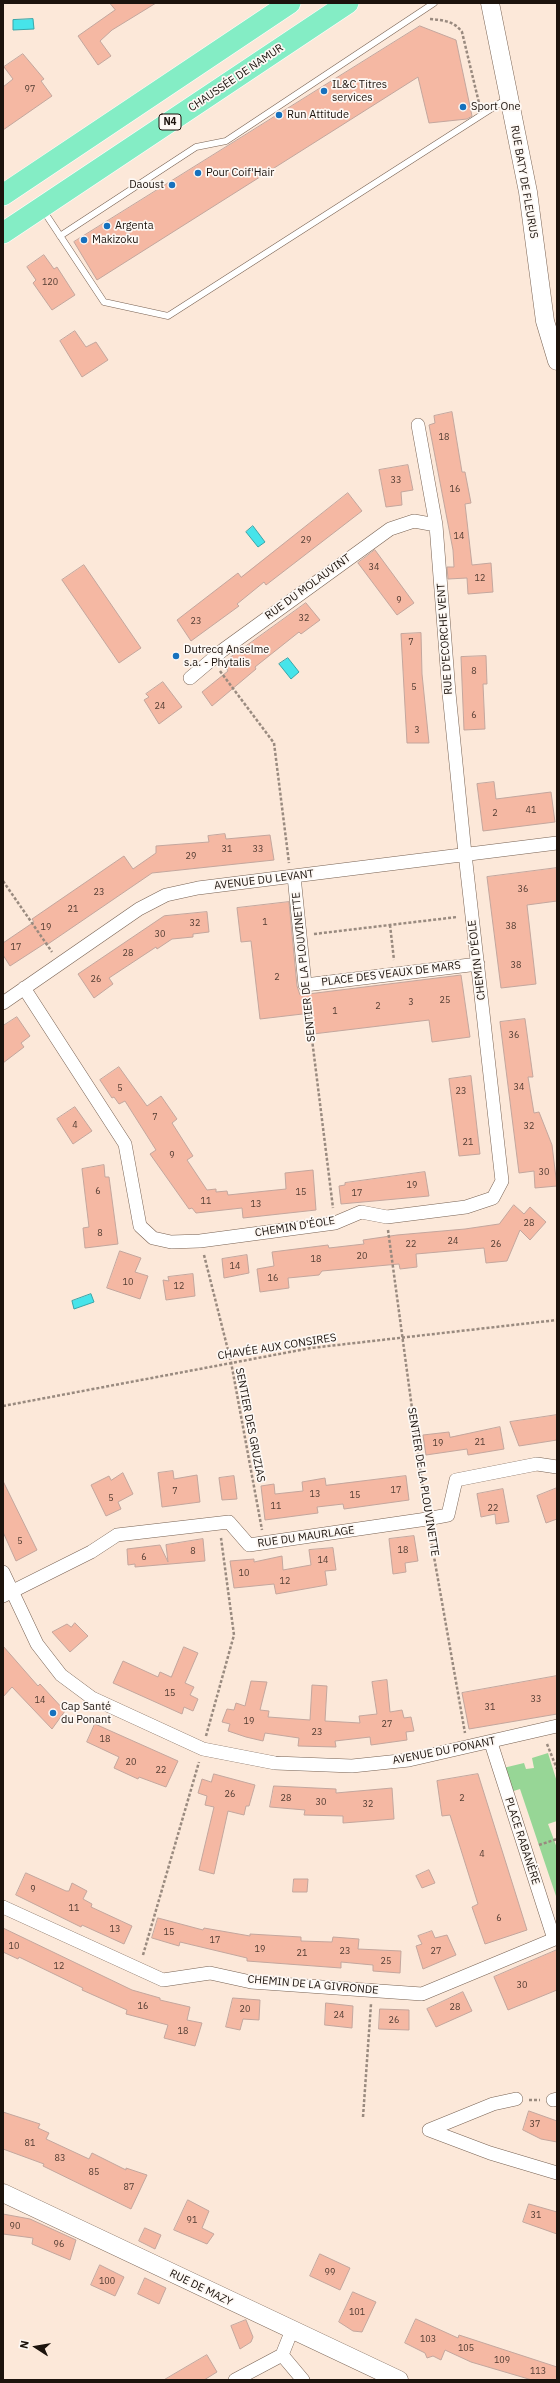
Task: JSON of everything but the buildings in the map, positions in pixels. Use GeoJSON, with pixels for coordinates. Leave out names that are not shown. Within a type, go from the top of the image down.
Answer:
{"type":"FeatureCollection","features":[{"type":"Feature","properties":{"kind":"main road"},"geometry":{"type":"LineString","coordinates":[[3,195],[290,3]]}},
{"type":"Feature","properties":{"kind":"main road","name":"CHAUSSÉE DE NAMUR"},"geometry":{"type":"LineString","coordinates":[[3,234],[348,3]]}},
{"type":"Feature","properties":{"kind":"street","name":"RUE BATY DE FLEURUS"},"geometry":{"type":"LineString","coordinates":[[490,3],[528,192],[545,321],[557,361]]}},
{"type":"Feature","properties":{"kind":"street","name":"RUE D'ECORCHE VENT"},"geometry":{"type":"LineString","coordinates":[[418,426],[436,525],[449,693],[465,854]]}},
{"type":"Feature","properties":{"kind":"street","name":"RUE DU MOLAUVINT"},"geometry":{"type":"LineString","coordinates":[[190,678],[212,661],[223,650],[390,529],[414,520],[436,525]]}},
{"type":"Feature","properties":{"kind":"street","name":"AVENUE DU LEVANT"},"geometry":{"type":"LineString","coordinates":[[3,1003],[139,908],[166,895],[198,888],[557,843]]}},
{"type":"Feature","properties":{"kind":"street","name":"CHEMIN D'ÉOLE"},"geometry":{"type":"LineString","coordinates":[[24,988],[125,1144],[140,1226],[153,1238],[171,1242],[200,1241],[335,1222],[361,1212],[387,1217],[466,1207],[493,1198],[502,1181],[465,854]]}},
{"type":"Feature","properties":{"kind":"street","name":"SENTIER DE LA PLOUVINETTE"},"geometry":{"type":"LineString","coordinates":[[294,876],[305,985]]}},
{"type":"Feature","properties":{"kind":"street","name":"PLACE DES VEAUX DE MARS"},"geometry":{"type":"LineString","coordinates":[[305,985],[478,964]]}},
{"type":"Feature","properties":{"kind":"street","name":"RUE DU MAURLAGE"},"geometry":{"type":"LineString","coordinates":[[8,1593],[91,1552],[117,1535],[229,1522],[250,1545],[427,1519],[448,1515],[456,1480],[537,1464],[557,1467]]}},
{"type":"Feature","properties":{"kind":"street","name":"AVENUE DU PONANT"},"geometry":{"type":"LineString","coordinates":[[3,1572],[8,1593],[37,1644],[61,1675],[92,1698],[203,1749],[275,1763],[352,1766],[409,1760],[557,1726]]}},
{"type":"Feature","properties":{"kind":"street","name":"PLACE RABANÈRE"},"geometry":{"type":"LineString","coordinates":[[490,1742],[555,1939]]}},
{"type":"Feature","properties":{"kind":"street","name":"CHEMIN DE LA GIVRONDE"},"geometry":{"type":"LineString","coordinates":[[3,1907],[163,1980],[210,1973],[251,1982],[422,1994],[555,1939]]}},
{"type":"Feature","properties":{"kind":"street"},"geometry":{"type":"LineString","coordinates":[[516,2100],[494,2104],[429,2130],[490,2153],[557,2173]]}},
{"type":"Feature","properties":{"kind":"street","name":"RUE DE MAZY"},"geometry":{"type":"LineString","coordinates":[[3,2193],[399,2380]]}},
{"type":"Feature","properties":{"kind":"street"},"geometry":{"type":"LineString","coordinates":[[235,2380],[282,2355],[292,2330]]}},
{"type":"Feature","properties":{"kind":"street"},"geometry":{"type":"LineString","coordinates":[[282,2355],[303,2380]]}},
{"type":"Feature","properties":{"kind":"lane"},"geometry":{"type":"LineString","coordinates":[[60,236],[196,148],[226,141],[434,3]]}},
{"type":"Feature","properties":{"kind":"lane"},"geometry":{"type":"LineString","coordinates":[[41,208],[104,302],[168,316],[509,97]]}},
{"type":"Feature","properties":{"kind":"path"},"geometry":{"type":"LineString","coordinates":[[412,18],[441,20],[457,26],[462,32],[481,108]]}},
{"type":"Feature","properties":{"kind":"path","name":"SENTIER DE LA PLOUVINETTE"},"geometry":{"type":"LineString","coordinates":[[212,661],[274,743],[288,861],[294,876]]}},
{"type":"Feature","properties":{"kind":"path"},"geometry":{"type":"LineString","coordinates":[[3,881],[60,964]]}},
{"type":"Feature","properties":{"kind":"path"},"geometry":{"type":"LineString","coordinates":[[301,936],[472,915]]}},
{"type":"Feature","properties":{"kind":"path"},"geometry":{"type":"LineString","coordinates":[[390,925],[396,973]]}},
{"type":"Feature","properties":{"kind":"path","name":"SENTIER DE LA PLOUVINETTE"},"geometry":{"type":"LineString","coordinates":[[305,985],[335,1222]]}},
{"type":"Feature","properties":{"kind":"path","name":"SENTIER DE LA PLOUVINETTE"},"geometry":{"type":"LineString","coordinates":[[387,1217],[427,1519],[467,1746]]}},
{"type":"Feature","properties":{"kind":"path","name":"SENTIER DES GRUZIAS"},"geometry":{"type":"LineString","coordinates":[[200,1241],[230,1362],[264,1544]]}},
{"type":"Feature","properties":{"kind":"path","name":"CHAVÉE AUX CONSIRES"},"geometry":{"type":"LineString","coordinates":[[3,1406],[230,1362],[311,1348],[557,1320]]}},
{"type":"Feature","properties":{"kind":"path"},"geometry":{"type":"LineString","coordinates":[[542,1730],[557,1769]]}},
{"type":"Feature","properties":{"kind":"path"},"geometry":{"type":"LineString","coordinates":[[363,2117],[372,1990]]}},
{"type":"Feature","properties":{"kind":"path"},"geometry":{"type":"LineString","coordinates":[[516,2100],[555,2100]]}},
{"type":"Feature","properties":{"kind":"green space"},"geometry":{"type":"Polygon","coordinates":[[[548,1753],[557,1782],[557,1821],[548,1824],[557,1848],[557,1899],[520,1789],[507,1793],[499,1769],[524,1763],[526,1769],[534,1768],[532,1758],[548,1753]]]}},
{"type":"Feature","properties":{"kind":"water"},"geometry":{"type":"Polygon","coordinates":[[[33,19],[34,29],[13,30],[13,20],[33,19]]]}},
{"type":"Feature","properties":{"kind":"water"},"geometry":{"type":"Polygon","coordinates":[[[253,526],[265,542],[258,547],[246,532],[253,526]]]}},
{"type":"Feature","properties":{"kind":"water"},"geometry":{"type":"Polygon","coordinates":[[[288,658],[299,672],[291,679],[279,664],[288,658]]]}},
{"type":"Feature","properties":{"kind":"water"},"geometry":{"type":"Polygon","coordinates":[[[91,1294],[94,1302],[74,1309],[72,1301],[91,1294]]]}},
{"type":"Feature","properties":{"kind":"place","name":"IL&C Titres services"},"geometry":{"type":"Point","coordinates":[324,91]}},
{"type":"Feature","properties":{"kind":"place","name":"Sport One"},"geometry":{"type":"Point","coordinates":[463,107]}},
{"type":"Feature","properties":{"kind":"place","name":"Run Attitude"},"geometry":{"type":"Point","coordinates":[279,115]}},
{"type":"Feature","properties":{"kind":"place","name":"Pour Coif'Hair"},"geometry":{"type":"Point","coordinates":[198,173]}},
{"type":"Feature","properties":{"kind":"place","name":"Daoust"},"geometry":{"type":"Point","coordinates":[172,185]}},
{"type":"Feature","properties":{"kind":"place","name":"Argenta"},"geometry":{"type":"Point","coordinates":[107,226]}},
{"type":"Feature","properties":{"kind":"place","name":"Makizoku"},"geometry":{"type":"Point","coordinates":[84,240]}},
{"type":"Feature","properties":{"kind":"place","name":"Dutrecq Anselme s.a. - Phytalis"},"geometry":{"type":"Point","coordinates":[176,656]}},
{"type":"Feature","properties":{"kind":"place","name":"Cap Santé du Ponant"},"geometry":{"type":"Point","coordinates":[53,1713]}}]}
